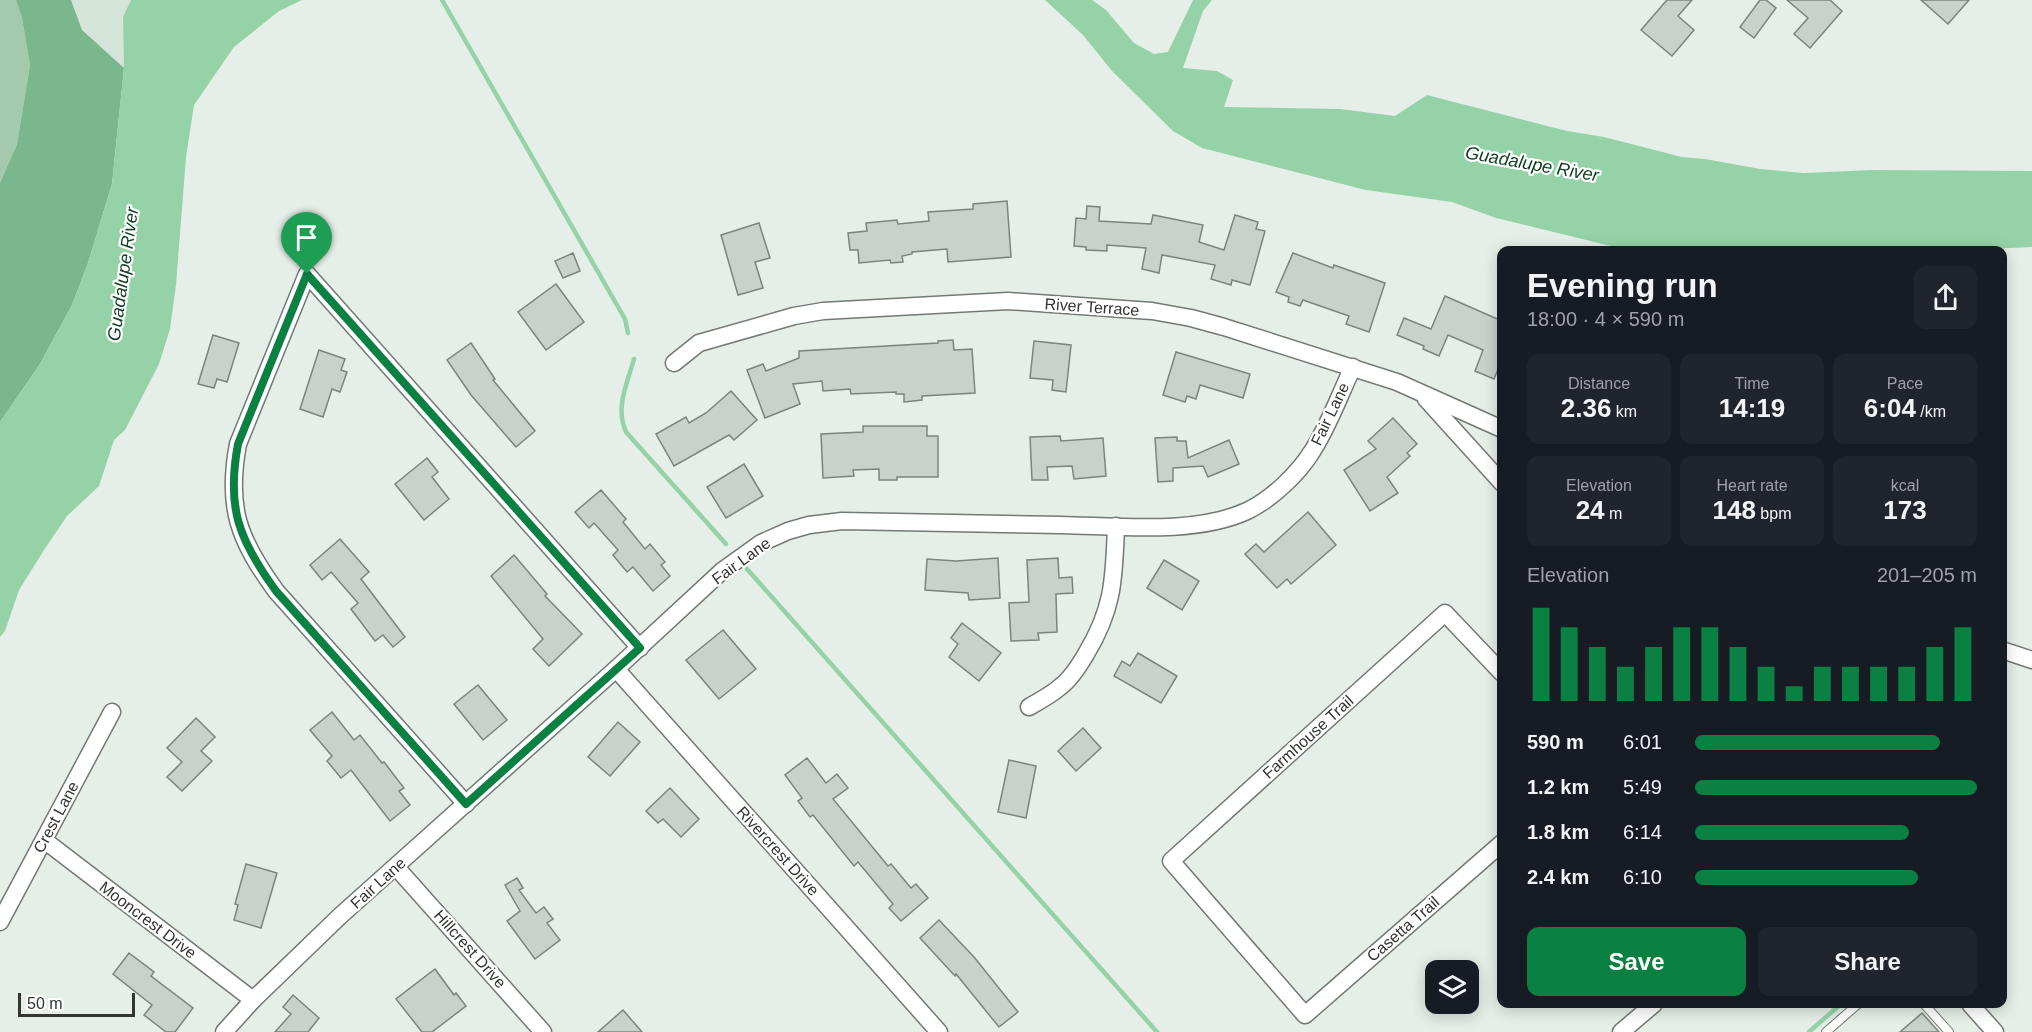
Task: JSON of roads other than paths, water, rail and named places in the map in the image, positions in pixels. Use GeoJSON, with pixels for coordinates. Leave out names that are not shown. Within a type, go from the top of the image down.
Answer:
{"type":"FeatureCollection","features":[{"type":"Feature","properties":{"kind":"street"},"geometry":{"type":"LineString","coordinates":[[466,804],[276,591],[257,565],[241,532],[234,505],[233,474],[238,444],[307,274],[640,648]]}},
{"type":"Feature","properties":{"kind":"street","name":"River Terrace"},"geometry":{"type":"LineString","coordinates":[[674,363],[699,343],[794,316],[823,311],[1008,301],[1152,311],[1191,318],[1353,367],[1397,382],[1497,427]]}},
{"type":"Feature","properties":{"kind":"street","name":"Fair Lane"},"geometry":{"type":"LineString","coordinates":[[224,1032],[253,1000],[340,916],[722,572],[761,543],[808,525],[842,521],[1116,526],[1178,526],[1208,523],[1247,511],[1268,497],[1293,475],[1313,450],[1353,367]]}},
{"type":"Feature","properties":{"kind":"street"},"geometry":{"type":"LineString","coordinates":[[1420,393],[1497,478]]}},
{"type":"Feature","properties":{"kind":"street"},"geometry":{"type":"LineString","coordinates":[[1029,707],[1061,687],[1078,666],[1103,622],[1114,578],[1116,526]]}},
{"type":"Feature","properties":{"kind":"street","name":"Farmhouse Trail"},"geometry":{"type":"LineString","coordinates":[[1305,1015],[1171,861],[1445,612],[1497,669]]}},
{"type":"Feature","properties":{"kind":"street"},"geometry":{"type":"LineString","coordinates":[[2007,652],[2032,660]]}},
{"type":"Feature","properties":{"kind":"street","name":"Rivercrest Drive"},"geometry":{"type":"LineString","coordinates":[[616,669],[939,1032]]}},
{"type":"Feature","properties":{"kind":"street","name":"Crest Lane"},"geometry":{"type":"LineString","coordinates":[[0,922],[112,712]]}},
{"type":"Feature","properties":{"kind":"street","name":"Mooncrest Drive"},"geometry":{"type":"LineString","coordinates":[[44,840],[253,1000]]}},
{"type":"Feature","properties":{"kind":"street","name":"Casetta Trail"},"geometry":{"type":"LineString","coordinates":[[1305,1015],[1497,847]]}},
{"type":"Feature","properties":{"kind":"street","name":"Hillcrest Drive"},"geometry":{"type":"LineString","coordinates":[[396,867],[543,1032]]}},
{"type":"Feature","properties":{"kind":"street"},"geometry":{"type":"LineString","coordinates":[[1621,1032],[1649,1008]]}},
{"type":"Feature","properties":{"kind":"street"},"geometry":{"type":"LineString","coordinates":[[1974,1008],[1995,1032]]}},
{"type":"Feature","properties":{"kind":"lane"},"geometry":{"type":"LineString","coordinates":[[1826,1032],[1853,1008]]}},
{"type":"Feature","properties":{"kind":"lane"},"geometry":{"type":"LineString","coordinates":[[1928,1008],[1949,1032]]}},
{"type":"Feature","properties":{"kind":"water","name":"Guadalupe River"},"geometry":{"type":"Polygon","coordinates":[[[131,0],[302,0],[279,11],[234,47],[194,105],[186,157],[176,285],[170,329],[159,364],[125,430],[114,440],[99,486],[67,516],[44,550],[19,590],[5,631],[0,637],[0,422],[40,364],[72,305],[88,263],[112,184],[124,68],[123,17],[131,0]]]}},
{"type":"Feature","properties":{"kind":"water","name":"Guadalupe River"},"geometry":{"type":"Polygon","coordinates":[[[1045,0],[1092,0],[1106,10],[1134,43],[1154,54],[1168,52],[1193,0],[1212,0],[1203,11],[1183,68],[1217,71],[1233,80],[1224,107],[1340,109],[1395,116],[1427,95],[1567,131],[1604,137],[1682,157],[1760,169],[1804,173],[1872,170],[2032,171],[2032,247],[1611,246],[1496,218],[1452,202],[1366,190],[1202,148],[1173,131],[1112,71],[1083,35],[1045,0]]]}},
{"type":"Feature","properties":{"kind":"waterway"},"geometry":{"type":"LineString","coordinates":[[442,0],[625,319],[628,333]]}},
{"type":"Feature","properties":{"kind":"waterway"},"geometry":{"type":"LineString","coordinates":[[634,359],[622,405],[626,432],[726,544]]}},
{"type":"Feature","properties":{"kind":"waterway"},"geometry":{"type":"LineString","coordinates":[[747,569],[1157,1032]]}},
{"type":"Feature","properties":{"kind":"waterway"},"geometry":{"type":"LineString","coordinates":[[1809,1032],[1836,1008]]}}]}
